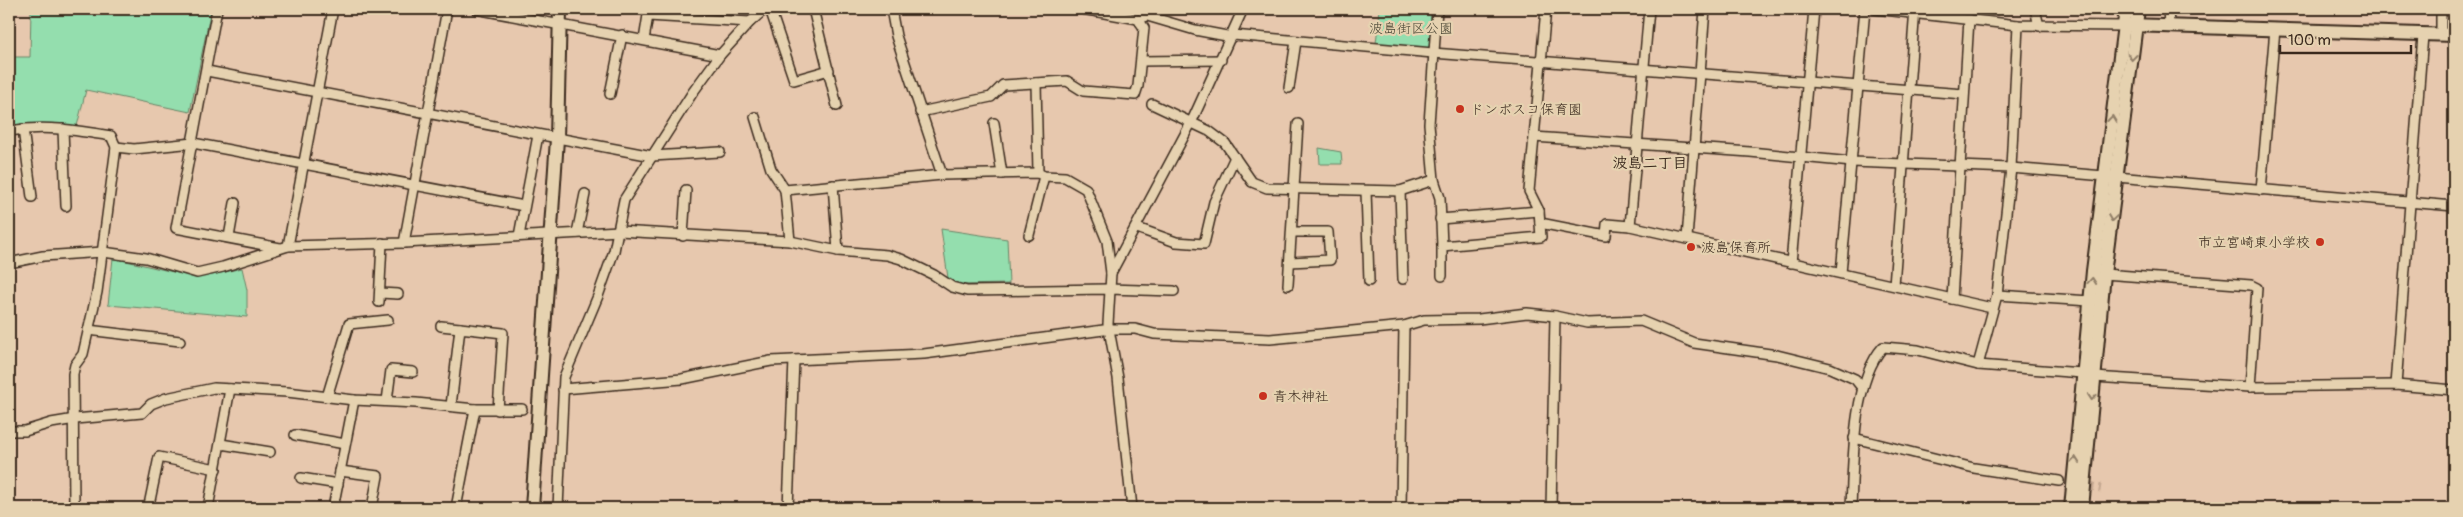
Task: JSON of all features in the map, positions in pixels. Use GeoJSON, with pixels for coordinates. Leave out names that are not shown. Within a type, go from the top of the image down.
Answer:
{"type":"FeatureCollection","features":[{"type":"Feature","properties":{"kind":"street"},"geometry":{"type":"LineString","coordinates":[[217,9],[207,71],[176,228],[284,247],[404,243],[619,231],[790,241],[838,252],[887,255],[901,260],[952,287],[967,291],[1108,289],[1174,291]]}},
{"type":"Feature","properties":{"kind":"street"},"geometry":{"type":"LineString","coordinates":[[284,247],[318,93],[333,9]]}},
{"type":"Feature","properties":{"kind":"street"},"geometry":{"type":"LineString","coordinates":[[404,243],[447,9]]}},
{"type":"Feature","properties":{"kind":"street"},"geometry":{"type":"LineString","coordinates":[[476,9],[720,55]]}},
{"type":"Feature","properties":{"kind":"street"},"geometry":{"type":"LineString","coordinates":[[532,508],[549,234],[557,139],[560,9]]}},
{"type":"Feature","properties":{"kind":"street"},"geometry":{"type":"LineString","coordinates":[[558,508],[564,377],[598,296],[619,231],[624,200],[693,92],[720,55],[750,22],[765,9]]}},
{"type":"Feature","properties":{"kind":"street"},"geometry":{"type":"LineString","coordinates":[[770,9],[794,80],[829,70]]}},
{"type":"Feature","properties":{"kind":"street"},"geometry":{"type":"LineString","coordinates":[[813,9],[837,106]]}},
{"type":"Feature","properties":{"kind":"street"},"geometry":{"type":"LineString","coordinates":[[891,9],[896,36],[942,175]]}},
{"type":"Feature","properties":{"kind":"street"},"geometry":{"type":"LineString","coordinates":[[920,112],[991,97],[1003,85],[1068,80],[1083,91],[1135,95],[1144,28],[1138,19],[1082,9]]}},
{"type":"Feature","properties":{"kind":"street"},"geometry":{"type":"LineString","coordinates":[[1111,273],[1137,228],[1191,123],[1243,9]]}},
{"type":"Feature","properties":{"kind":"street"},"geometry":{"type":"LineString","coordinates":[[1437,9],[1429,124],[1434,180],[1440,198],[1442,276]]}},
{"type":"Feature","properties":{"kind":"street"},"geometry":{"type":"LineString","coordinates":[[1442,246],[1541,237],[1539,211],[1529,191],[1546,9]]}},
{"type":"Feature","properties":{"kind":"street"},"geometry":{"type":"LineString","coordinates":[[1630,226],[1649,9]]}},
{"type":"Feature","properties":{"kind":"street"},"geometry":{"type":"LineString","coordinates":[[1687,238],[1705,9]]}},
{"type":"Feature","properties":{"kind":"street"},"geometry":{"type":"LineString","coordinates":[[1792,263],[1814,9]]}},
{"type":"Feature","properties":{"kind":"street"},"geometry":{"type":"LineString","coordinates":[[1841,273],[1866,9]]}},
{"type":"Feature","properties":{"kind":"street"},"geometry":{"type":"LineString","coordinates":[[1875,9],[1915,11],[2018,25],[2039,26],[2169,25],[2454,35]]}},
{"type":"Feature","properties":{"kind":"street"},"geometry":{"type":"LineString","coordinates":[[2035,9],[2039,26]]}},
{"type":"Feature","properties":{"kind":"street"},"geometry":{"type":"LineString","coordinates":[[2126,9],[2130,25]]}},
{"type":"Feature","properties":{"kind":"street"},"geometry":{"type":"LineString","coordinates":[[2082,508],[2090,301],[2111,178],[2130,25],[2138,9]]}},
{"type":"Feature","properties":{"kind":"street"},"geometry":{"type":"LineString","coordinates":[[2168,9],[2169,25]]}},
{"type":"Feature","properties":{"kind":"street"},"geometry":{"type":"LineString","coordinates":[[2441,9],[2441,34]]}},
{"type":"Feature","properties":{"kind":"street"},"geometry":{"type":"LineString","coordinates":[[1894,285],[1915,11]]}},
{"type":"Feature","properties":{"kind":"street"},"geometry":{"type":"LineString","coordinates":[[644,40],[649,12],[750,22]]}},
{"type":"Feature","properties":{"kind":"street"},"geometry":{"type":"LineString","coordinates":[[1140,22],[1144,15],[1195,30],[1232,36],[1433,54],[1964,94]]}},
{"type":"Feature","properties":{"kind":"street"},"geometry":{"type":"LineString","coordinates":[[1952,299],[1969,19]]}},
{"type":"Feature","properties":{"kind":"street"},"geometry":{"type":"LineString","coordinates":[[1978,365],[1997,295],[2011,168],[2018,25]]}},
{"type":"Feature","properties":{"kind":"street"},"geometry":{"type":"LineString","coordinates":[[2261,190],[2275,29]]}},
{"type":"Feature","properties":{"kind":"street"},"geometry":{"type":"LineString","coordinates":[[610,94],[622,35]]}},
{"type":"Feature","properties":{"kind":"street"},"geometry":{"type":"LineString","coordinates":[[2396,385],[2423,35]]}},
{"type":"Feature","properties":{"kind":"street"},"geometry":{"type":"LineString","coordinates":[[1288,88],[1296,41]]}},
{"type":"Feature","properties":{"kind":"street"},"geometry":{"type":"LineString","coordinates":[[1141,61],[1221,60]]}},
{"type":"Feature","properties":{"kind":"street"},"geometry":{"type":"LineString","coordinates":[[207,71],[652,156],[720,152]]}},
{"type":"Feature","properties":{"kind":"street"},"geometry":{"type":"LineString","coordinates":[[1029,235],[1041,175],[1036,83]]}},
{"type":"Feature","properties":{"kind":"street"},"geometry":{"type":"LineString","coordinates":[[1152,104],[1191,123],[1225,143],[1252,182],[1267,188],[1400,191],[1434,180]]}},
{"type":"Feature","properties":{"kind":"street"},"geometry":{"type":"LineString","coordinates":[[755,117],[771,169],[779,178],[785,190],[790,241]]}},
{"type":"Feature","properties":{"kind":"street"},"geometry":{"type":"LineString","coordinates":[[994,123],[1002,174]]}},
{"type":"Feature","properties":{"kind":"street"},"geometry":{"type":"LineString","coordinates":[[1288,285],[1298,124]]}},
{"type":"Feature","properties":{"kind":"street"},"geometry":{"type":"LineString","coordinates":[[9,131],[44,127],[111,136],[116,147],[103,252],[84,354],[75,365],[73,374],[75,420],[74,508]]}},
{"type":"Feature","properties":{"kind":"street"},"geometry":{"type":"LineString","coordinates":[[23,129],[32,197]]}},
{"type":"Feature","properties":{"kind":"street"},"geometry":{"type":"LineString","coordinates":[[63,129],[66,206]]}},
{"type":"Feature","properties":{"kind":"street"},"geometry":{"type":"LineString","coordinates":[[519,236],[538,135]]}},
{"type":"Feature","properties":{"kind":"street"},"geometry":{"type":"LineString","coordinates":[[1534,137],[1801,156],[1852,162],[2011,168],[2454,206]]}},
{"type":"Feature","properties":{"kind":"street"},"geometry":{"type":"LineString","coordinates":[[116,147],[134,149],[193,143],[524,206]]}},
{"type":"Feature","properties":{"kind":"street"},"geometry":{"type":"LineString","coordinates":[[1137,228],[1176,242],[1204,244],[1214,202],[1235,157]]}},
{"type":"Feature","properties":{"kind":"street"},"geometry":{"type":"LineString","coordinates":[[785,190],[942,175],[1002,174],[1064,177],[1086,189],[1107,241],[1111,273],[1108,289],[1108,324],[1111,330],[1132,508]]}},
{"type":"Feature","properties":{"kind":"street"},"geometry":{"type":"LineString","coordinates":[[2071,508],[2088,375],[2104,274],[2111,178]]}},
{"type":"Feature","properties":{"kind":"street"},"geometry":{"type":"LineString","coordinates":[[833,185],[838,252]]}},
{"type":"Feature","properties":{"kind":"street"},"geometry":{"type":"LineString","coordinates":[[683,236],[686,190]]}},
{"type":"Feature","properties":{"kind":"street"},"geometry":{"type":"LineString","coordinates":[[1366,191],[1369,281]]}},
{"type":"Feature","properties":{"kind":"street"},"geometry":{"type":"LineString","coordinates":[[1400,191],[1403,278]]}},
{"type":"Feature","properties":{"kind":"street"},"geometry":{"type":"LineString","coordinates":[[577,233],[585,194]]}},
{"type":"Feature","properties":{"kind":"street"},"geometry":{"type":"LineString","coordinates":[[229,237],[235,203]]}},
{"type":"Feature","properties":{"kind":"street"},"geometry":{"type":"LineString","coordinates":[[1440,219],[1539,211]]}},
{"type":"Feature","properties":{"kind":"street"},"geometry":{"type":"LineString","coordinates":[[1540,223],[1606,236],[1607,224],[1630,226],[1992,308]]}},
{"type":"Feature","properties":{"kind":"street"},"geometry":{"type":"LineString","coordinates":[[1290,262],[1330,260],[1328,232],[1292,232]]}},
{"type":"Feature","properties":{"kind":"street"},"geometry":{"type":"LineString","coordinates":[[382,244],[379,298],[398,294]]}},
{"type":"Feature","properties":{"kind":"street"},"geometry":{"type":"LineString","coordinates":[[9,263],[43,256],[103,252],[146,258],[197,273],[223,267],[284,247]]}},
{"type":"Feature","properties":{"kind":"street"},"geometry":{"type":"LineString","coordinates":[[2104,274],[2252,286],[2257,288],[2250,387]]}},
{"type":"Feature","properties":{"kind":"street"},"geometry":{"type":"LineString","coordinates":[[1997,295],[2090,301]]}},
{"type":"Feature","properties":{"kind":"street"},"geometry":{"type":"LineString","coordinates":[[563,389],[682,379],[771,360],[924,354],[1111,330],[1135,329],[1154,334],[1254,339],[1320,336],[1404,326],[1424,320],[1480,319],[1527,313],[1555,316],[1588,323],[1641,322],[1658,326],[1694,343],[1777,355],[1830,368],[1855,379],[1864,389]]}},
{"type":"Feature","properties":{"kind":"street"},"geometry":{"type":"LineString","coordinates":[[1551,508],[1555,316]]}},
{"type":"Feature","properties":{"kind":"street"},"geometry":{"type":"LineString","coordinates":[[327,397],[349,324],[388,320]]}},
{"type":"Feature","properties":{"kind":"street"},"geometry":{"type":"LineString","coordinates":[[441,326],[503,333],[498,410]]}},
{"type":"Feature","properties":{"kind":"street"},"geometry":{"type":"LineString","coordinates":[[1401,508],[1404,326]]}},
{"type":"Feature","properties":{"kind":"street"},"geometry":{"type":"LineString","coordinates":[[451,406],[460,328]]}},
{"type":"Feature","properties":{"kind":"street"},"geometry":{"type":"LineString","coordinates":[[88,330],[180,341]]}},
{"type":"Feature","properties":{"kind":"street"},"geometry":{"type":"LineString","coordinates":[[1851,508],[1854,438],[1864,389],[1876,355],[1883,347],[1918,350],[1978,365],[2088,375],[2250,387],[2396,385],[2454,390]]}},
{"type":"Feature","properties":{"kind":"street"},"geometry":{"type":"LineString","coordinates":[[788,508],[794,360]]}},
{"type":"Feature","properties":{"kind":"street"},"geometry":{"type":"LineString","coordinates":[[387,402],[391,370],[412,372]]}},
{"type":"Feature","properties":{"kind":"street"},"geometry":{"type":"LineString","coordinates":[[9,431],[25,431],[51,423],[142,414],[151,404],[166,398],[214,388],[288,392],[354,400],[475,409],[522,409]]}},
{"type":"Feature","properties":{"kind":"street"},"geometry":{"type":"LineString","coordinates":[[208,508],[230,389]]}},
{"type":"Feature","properties":{"kind":"street"},"geometry":{"type":"LineString","coordinates":[[333,508],[354,400]]}},
{"type":"Feature","properties":{"kind":"street"},"geometry":{"type":"LineString","coordinates":[[456,508],[475,409]]}},
{"type":"Feature","properties":{"kind":"street"},"geometry":{"type":"LineString","coordinates":[[9,411],[9,419]]}},
{"type":"Feature","properties":{"kind":"street"},"geometry":{"type":"LineString","coordinates":[[295,435],[345,444]]}},
{"type":"Feature","properties":{"kind":"street"},"geometry":{"type":"LineString","coordinates":[[1854,438],[1974,468],[2059,481]]}},
{"type":"Feature","properties":{"kind":"street"},"geometry":{"type":"LineString","coordinates":[[221,444],[270,452]]}},
{"type":"Feature","properties":{"kind":"street"},"geometry":{"type":"LineString","coordinates":[[149,506],[159,457],[216,469]]}},
{"type":"Feature","properties":{"kind":"street"},"geometry":{"type":"LineString","coordinates":[[340,471],[378,476],[372,508]]}},
{"type":"Feature","properties":{"kind":"street"},"geometry":{"type":"LineString","coordinates":[[301,478],[338,484]]}},
{"type":"Feature","properties":{"kind":"green space"},"geometry":{"type":"Polygon","coordinates":[[[31,9],[211,9],[190,112],[86,90],[77,126],[35,124],[9,127],[9,57],[30,57],[31,9]]]}},
{"type":"Feature","properties":{"kind":"green space","name":"波島街区公園"},"geometry":{"type":"Polygon","coordinates":[[[1380,9],[1434,9],[1429,49],[1376,43],[1380,9]]]}},
{"type":"Feature","properties":{"kind":"green space"},"geometry":{"type":"Polygon","coordinates":[[[1319,148],[1341,152],[1342,164],[1320,164],[1319,148]]]}},
{"type":"Feature","properties":{"kind":"green space"},"geometry":{"type":"Polygon","coordinates":[[[941,229],[1007,239],[1009,284],[954,285],[948,278],[941,229]]]}},
{"type":"Feature","properties":{"kind":"green space"},"geometry":{"type":"Polygon","coordinates":[[[113,258],[195,277],[242,268],[247,290],[247,317],[108,305],[113,258]]]}},
{"type":"Feature","properties":{"kind":"tunnel"},"geometry":{"type":"LineString","coordinates":[[2059,481],[2101,488]]}},
{"type":"Feature","properties":{"kind":"place","name":"ドンボスコ保育園"},"geometry":{"type":"Point","coordinates":[1460,109]}},
{"type":"Feature","properties":{"kind":"place","name":"市立宮崎東小学校"},"geometry":{"type":"Point","coordinates":[2320,242]}},
{"type":"Feature","properties":{"kind":"place","name":"波島保育所"},"geometry":{"type":"Point","coordinates":[1691,247]}},
{"type":"Feature","properties":{"kind":"place","name":"青木神社"},"geometry":{"type":"Point","coordinates":[1263,396]}},
{"type":"Feature","properties":{"kind":"district","name":"波島二丁目"},"geometry":{"type":"Point","coordinates":[1650,163]}}]}
